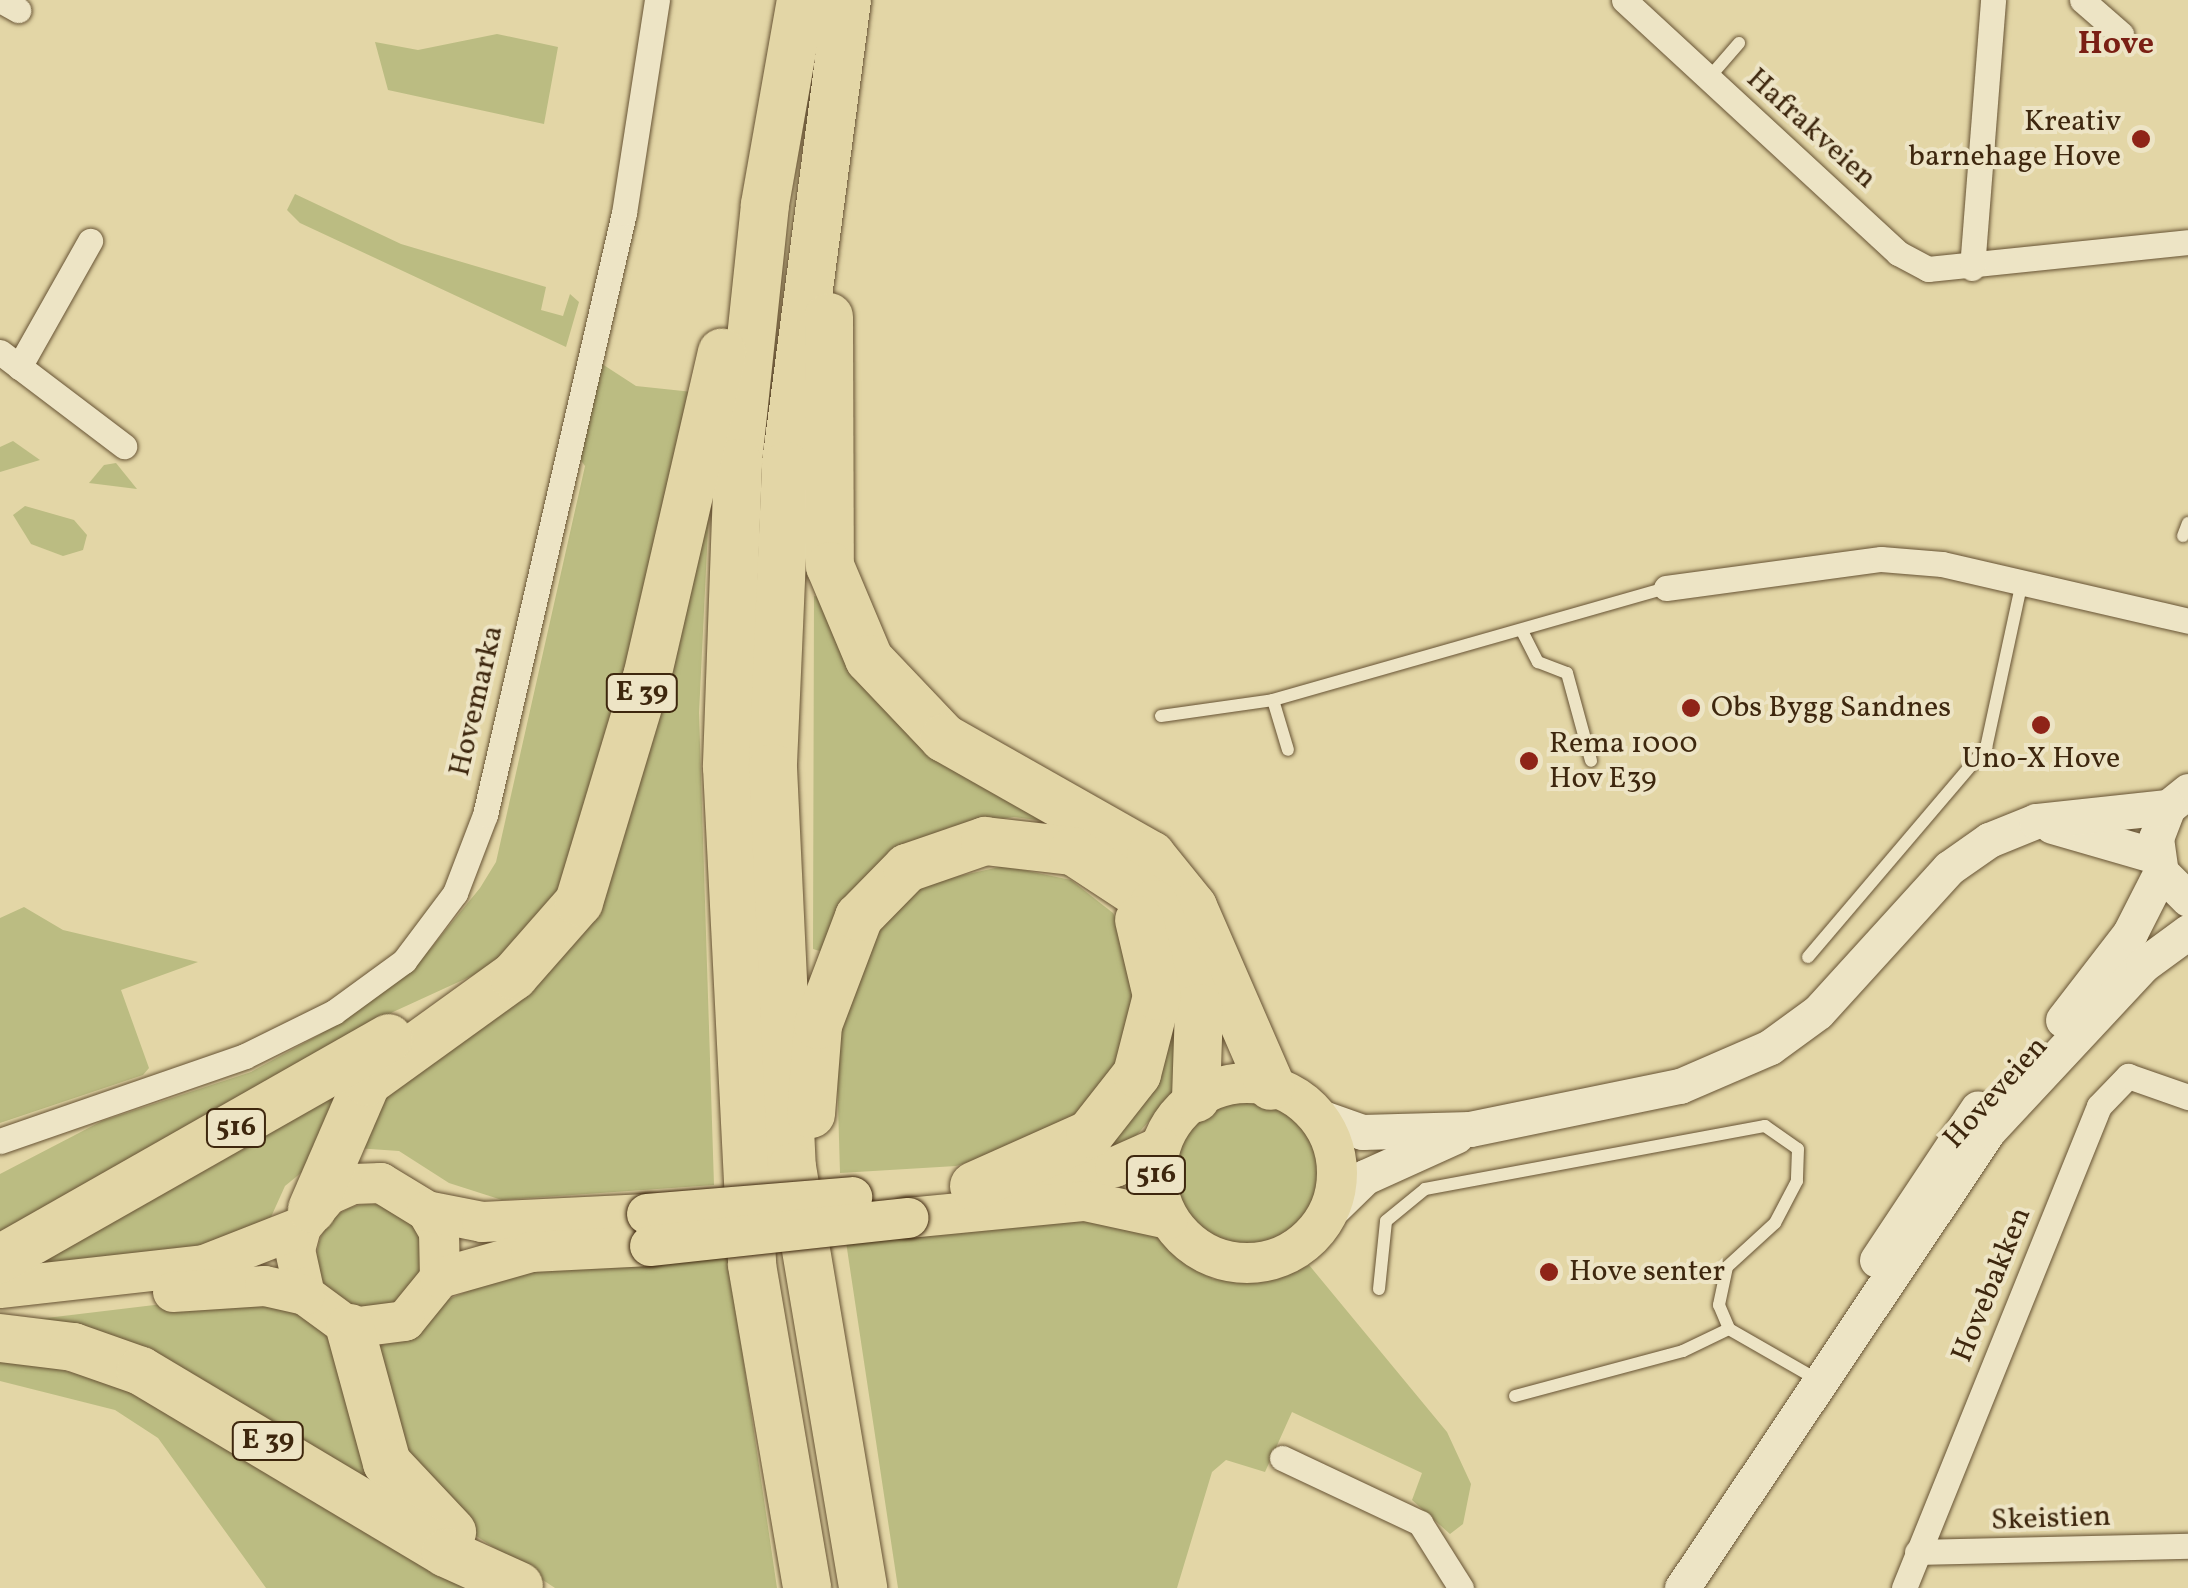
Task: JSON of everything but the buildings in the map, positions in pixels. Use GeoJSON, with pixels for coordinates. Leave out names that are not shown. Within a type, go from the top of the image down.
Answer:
{"type":"FeatureCollection","features":[{"type":"Feature","properties":{"kind":"highway","name":"E 39"},"geometry":{"type":"LineString","coordinates":[[801,0],[786,73],[728,589],[753,910],[815,1318],[864,1588]]}},
{"type":"Feature","properties":{"kind":"highway","name":"E 39"},"geometry":{"type":"LineString","coordinates":[[807,1588],[752,1265],[753,910],[784,484],[828,108],[847,0]]}},
{"type":"Feature","properties":{"kind":"highway","name":"E 39"},"geometry":{"type":"LineString","coordinates":[[306,1218],[366,1082],[552,940],[598,857],[716,389],[744,200],[786,73]]}},
{"type":"Feature","properties":{"kind":"highway","name":"E 39"},"geometry":{"type":"LineString","coordinates":[[828,108],[830,566],[845,610],[900,699],[944,738],[1130,838],[1174,881],[1271,1086]]}},
{"type":"Feature","properties":{"kind":"highway","name":"E 39"},"geometry":{"type":"LineString","coordinates":[[815,1318],[818,1025],[859,917],[907,868],[986,841],[1073,851],[1154,904],[1187,967],[1203,1033],[1196,1098]]}},
{"type":"Feature","properties":{"kind":"highway"},"geometry":{"type":"LineString","coordinates":[[974,1186],[1090,1134],[1137,1074],[1154,1024],[1156,975],[1124,884]]}},
{"type":"Feature","properties":{"kind":"highway","name":"516"},"geometry":{"type":"LineString","coordinates":[[0,1259],[473,998]]}},
{"type":"Feature","properties":{"kind":"highway","name":"E 39"},"geometry":{"type":"LineString","coordinates":[[350,1328],[387,1463],[418,1505],[520,1587]]}},
{"type":"Feature","properties":{"kind":"highway","name":"E 39"},"geometry":{"type":"LineString","coordinates":[[0,1338],[73,1347],[142,1371],[446,1553],[520,1587]]}},
{"type":"Feature","properties":{"kind":"main road"},"geometry":{"type":"LineString","coordinates":[[1196,1098],[1232,1085],[1271,1086],[1317,1116],[1362,1132],[1470,1129],[1680,1086],[1770,1048],[1818,1012],[1949,868],[2036,822],[2181,791]]}},
{"type":"Feature","properties":{"kind":"main road","name":"Hoveveien"},"geometry":{"type":"LineString","coordinates":[[1853,1326],[1870,1274],[1930,1168],[2083,999],[2159,864],[2181,791]]}},
{"type":"Feature","properties":{"kind":"main road"},"geometry":{"type":"LineString","coordinates":[[2036,822],[2159,864],[2188,899]]}},
{"type":"Feature","properties":{"kind":"main road","name":"Hoveveien"},"geometry":{"type":"LineString","coordinates":[[1682,1588],[1853,1326],[1989,1130],[2143,966],[2188,932]]}},
{"type":"Feature","properties":{"kind":"main road","name":"516"},"geometry":{"type":"LineString","coordinates":[[907,1205],[974,1186],[1080,1176],[1160,1147],[1196,1098]]}},
{"type":"Feature","properties":{"kind":"main road"},"geometry":{"type":"LineString","coordinates":[[1317,1116],[1336,1156],[1327,1214]]}},
{"type":"Feature","properties":{"kind":"main road"},"geometry":{"type":"LineString","coordinates":[[1327,1214],[1365,1178],[1470,1129]]}},
{"type":"Feature","properties":{"kind":"main road","name":"516"},"geometry":{"type":"LineString","coordinates":[[1160,1147],[1168,1218]]}},
{"type":"Feature","properties":{"kind":"main road","name":"516"},"geometry":{"type":"LineString","coordinates":[[0,1288],[204,1265],[306,1218],[353,1184],[381,1183],[427,1211],[528,1224],[648,1230]]}},
{"type":"Feature","properties":{"kind":"main road","name":"516"},"geometry":{"type":"LineString","coordinates":[[440,1278],[531,1252],[648,1230],[907,1205],[1086,1201],[1168,1218],[1208,1256],[1249,1263],[1289,1253],[1327,1214]]}},
{"type":"Feature","properties":{"kind":"main road"},"geometry":{"type":"LineString","coordinates":[[0,1312],[205,1288],[305,1295],[350,1328],[405,1321],[440,1278],[441,1243],[427,1211]]}},
{"type":"Feature","properties":{"kind":"main road"},"geometry":{"type":"LineString","coordinates":[[305,1295],[295,1250],[306,1218]]}},
{"type":"Feature","properties":{"kind":"street","name":"Hovemarka"},"geometry":{"type":"LineString","coordinates":[[0,1140],[245,1056],[334,1012],[404,961],[455,894],[485,815],[624,213],[656,0]]}},
{"type":"Feature","properties":{"kind":"street","name":"Hafrakveien"},"geometry":{"type":"LineString","coordinates":[[1624,0],[1898,253],[1928,269],[1972,268],[2188,242]]}},
{"type":"Feature","properties":{"kind":"street"},"geometry":{"type":"LineString","coordinates":[[1972,268],[1992,0]]}},
{"type":"Feature","properties":{"kind":"street"},"geometry":{"type":"LineString","coordinates":[[2082,0],[2121,34]]}},
{"type":"Feature","properties":{"kind":"street"},"geometry":{"type":"LineString","coordinates":[[90,242],[10,359],[124,446]]}},
{"type":"Feature","properties":{"kind":"street"},"geometry":{"type":"LineString","coordinates":[[1666,588],[1881,559],[2022,581],[2188,621]]}},
{"type":"Feature","properties":{"kind":"street","name":"Hovebakken"},"geometry":{"type":"LineString","coordinates":[[1904,1588],[2099,1106],[2128,1076],[2188,1097]]}},
{"type":"Feature","properties":{"kind":"street"},"geometry":{"type":"LineString","coordinates":[[1282,1458],[1420,1523],[1461,1588]]}},
{"type":"Feature","properties":{"kind":"street","name":"Skeistien"},"geometry":{"type":"LineString","coordinates":[[1917,1552],[2188,1546]]}},
{"type":"Feature","properties":{"kind":"lane"},"geometry":{"type":"LineString","coordinates":[[1707,80],[1739,43]]}},
{"type":"Feature","properties":{"kind":"lane"},"geometry":{"type":"LineString","coordinates":[[1808,957],[1986,748],[2022,581]]}},
{"type":"Feature","properties":{"kind":"lane"},"geometry":{"type":"LineString","coordinates":[[1161,716],[1273,700],[1666,588]]}},
{"type":"Feature","properties":{"kind":"lane"},"geometry":{"type":"LineString","coordinates":[[1522,631],[1538,662],[1567,673],[1591,761]]}},
{"type":"Feature","properties":{"kind":"lane"},"geometry":{"type":"LineString","coordinates":[[1273,700],[1288,750]]}},
{"type":"Feature","properties":{"kind":"lane"},"geometry":{"type":"LineString","coordinates":[[1379,1288],[1381,1235],[1407,1196],[1765,1126],[1798,1149],[1797,1181],[1775,1223],[1720,1278],[1730,1329],[1818,1380]]}},
{"type":"Feature","properties":{"kind":"lane"},"geometry":{"type":"LineString","coordinates":[[1515,1396],[1684,1351],[1730,1329]]}},
{"type":"Feature","properties":{"kind":"green space"},"geometry":{"type":"Polygon","coordinates":[[[497,34],[558,47],[544,124],[388,90],[375,42],[418,50],[497,34]]]}},
{"type":"Feature","properties":{"kind":"green space"},"geometry":{"type":"Polygon","coordinates":[[[295,194],[401,244],[546,287],[541,310],[563,316],[570,294],[579,302],[566,347],[300,223],[287,210],[295,194]]]}},
{"type":"Feature","properties":{"kind":"green space"},"geometry":{"type":"Polygon","coordinates":[[[596,360],[636,386],[702,393],[654,591],[553,914],[489,968],[393,1012],[0,1240],[0,1174],[102,1121],[251,1072],[319,1035],[422,959],[480,888],[496,862],[585,466],[577,455],[596,360]]]}},
{"type":"Feature","properties":{"kind":"green space"},"geometry":{"type":"Polygon","coordinates":[[[13,441],[40,460],[0,472],[0,447],[13,441]]]}},
{"type":"Feature","properties":{"kind":"green space"},"geometry":{"type":"Polygon","coordinates":[[[116,463],[137,489],[89,483],[104,465],[116,463]]]}},
{"type":"Feature","properties":{"kind":"green space"},"geometry":{"type":"Polygon","coordinates":[[[25,506],[74,520],[87,535],[83,550],[63,556],[31,544],[13,515],[25,506]]]}},
{"type":"Feature","properties":{"kind":"green space"},"geometry":{"type":"Polygon","coordinates":[[[709,508],[699,713],[714,1185],[502,1200],[449,1183],[399,1151],[355,1148],[369,1104],[526,985],[709,508]]]}},
{"type":"Feature","properties":{"kind":"green space"},"geometry":{"type":"Polygon","coordinates":[[[814,596],[829,599],[1059,823],[1014,817],[950,827],[897,855],[826,953],[813,949],[814,596]]]}},
{"type":"Feature","properties":{"kind":"green space"},"geometry":{"type":"Polygon","coordinates":[[[1004,866],[1071,880],[1113,913],[1128,942],[1140,1006],[1108,1094],[1032,1142],[956,1166],[840,1173],[836,1035],[865,938],[914,886],[1004,866]]]}},
{"type":"Feature","properties":{"kind":"green space"},"geometry":{"type":"Polygon","coordinates":[[[24,907],[63,930],[198,962],[121,990],[149,1068],[143,1075],[0,1123],[0,918],[24,907]]]}},
{"type":"Feature","properties":{"kind":"green space"},"geometry":{"type":"Polygon","coordinates":[[[1171,999],[1185,1080],[1120,1154],[1060,1164],[1171,999]]]}},
{"type":"Feature","properties":{"kind":"green space"},"geometry":{"type":"Polygon","coordinates":[[[334,1084],[348,1092],[324,1154],[285,1186],[271,1217],[214,1250],[7,1277],[334,1084]]]}},
{"type":"Feature","properties":{"kind":"green space"},"geometry":{"type":"Polygon","coordinates":[[[1248,1097],[1277,1103],[1302,1120],[1319,1145],[1325,1174],[1319,1203],[1302,1228],[1277,1245],[1248,1251],[1219,1245],[1194,1228],[1177,1203],[1171,1174],[1177,1145],[1194,1120],[1219,1103],[1248,1097]]]}},
{"type":"Feature","properties":{"kind":"green space"},"geometry":{"type":"Polygon","coordinates":[[[370,1204],[390,1208],[408,1219],[419,1237],[423,1257],[419,1277],[408,1295],[390,1306],[370,1310],[350,1306],[332,1295],[321,1277],[317,1257],[321,1237],[332,1219],[350,1208],[370,1204]]]}},
{"type":"Feature","properties":{"kind":"green space"},"geometry":{"type":"Polygon","coordinates":[[[1089,1217],[1147,1230],[1213,1279],[1278,1279],[1309,1265],[1447,1432],[1471,1484],[1463,1524],[1450,1534],[1412,1500],[1422,1473],[1292,1412],[1265,1472],[1226,1460],[1212,1472],[1177,1588],[898,1588],[846,1242],[1089,1217]]]}},
{"type":"Feature","properties":{"kind":"green space"},"geometry":{"type":"Polygon","coordinates":[[[728,1255],[777,1588],[555,1588],[452,1520],[399,1458],[380,1346],[410,1334],[442,1302],[517,1270],[728,1255]]]}},
{"type":"Feature","properties":{"kind":"green space"},"geometry":{"type":"Polygon","coordinates":[[[196,1300],[275,1300],[328,1333],[379,1495],[13,1322],[196,1300]]]}},
{"type":"Feature","properties":{"kind":"green space"},"geometry":{"type":"Polygon","coordinates":[[[0,1355],[139,1389],[482,1588],[266,1588],[158,1438],[115,1410],[0,1381],[0,1355]]]}},
{"type":"Feature","properties":{"kind":"place","name":"Kreativ barnehage Hove"},"geometry":{"type":"Point","coordinates":[2141,139]}},
{"type":"Feature","properties":{"kind":"place","name":"Obs Bygg Sandnes"},"geometry":{"type":"Point","coordinates":[1691,708]}},
{"type":"Feature","properties":{"kind":"place","name":"Uno-X Hove"},"geometry":{"type":"Point","coordinates":[2041,725]}},
{"type":"Feature","properties":{"kind":"place","name":"Rema 1000 Hov E39"},"geometry":{"type":"Point","coordinates":[1529,761]}},
{"type":"Feature","properties":{"kind":"place","name":"Hove senter"},"geometry":{"type":"Point","coordinates":[1549,1272]}},
{"type":"Feature","properties":{"kind":"district","name":"Hove"},"geometry":{"type":"Point","coordinates":[2116,45]}}]}
